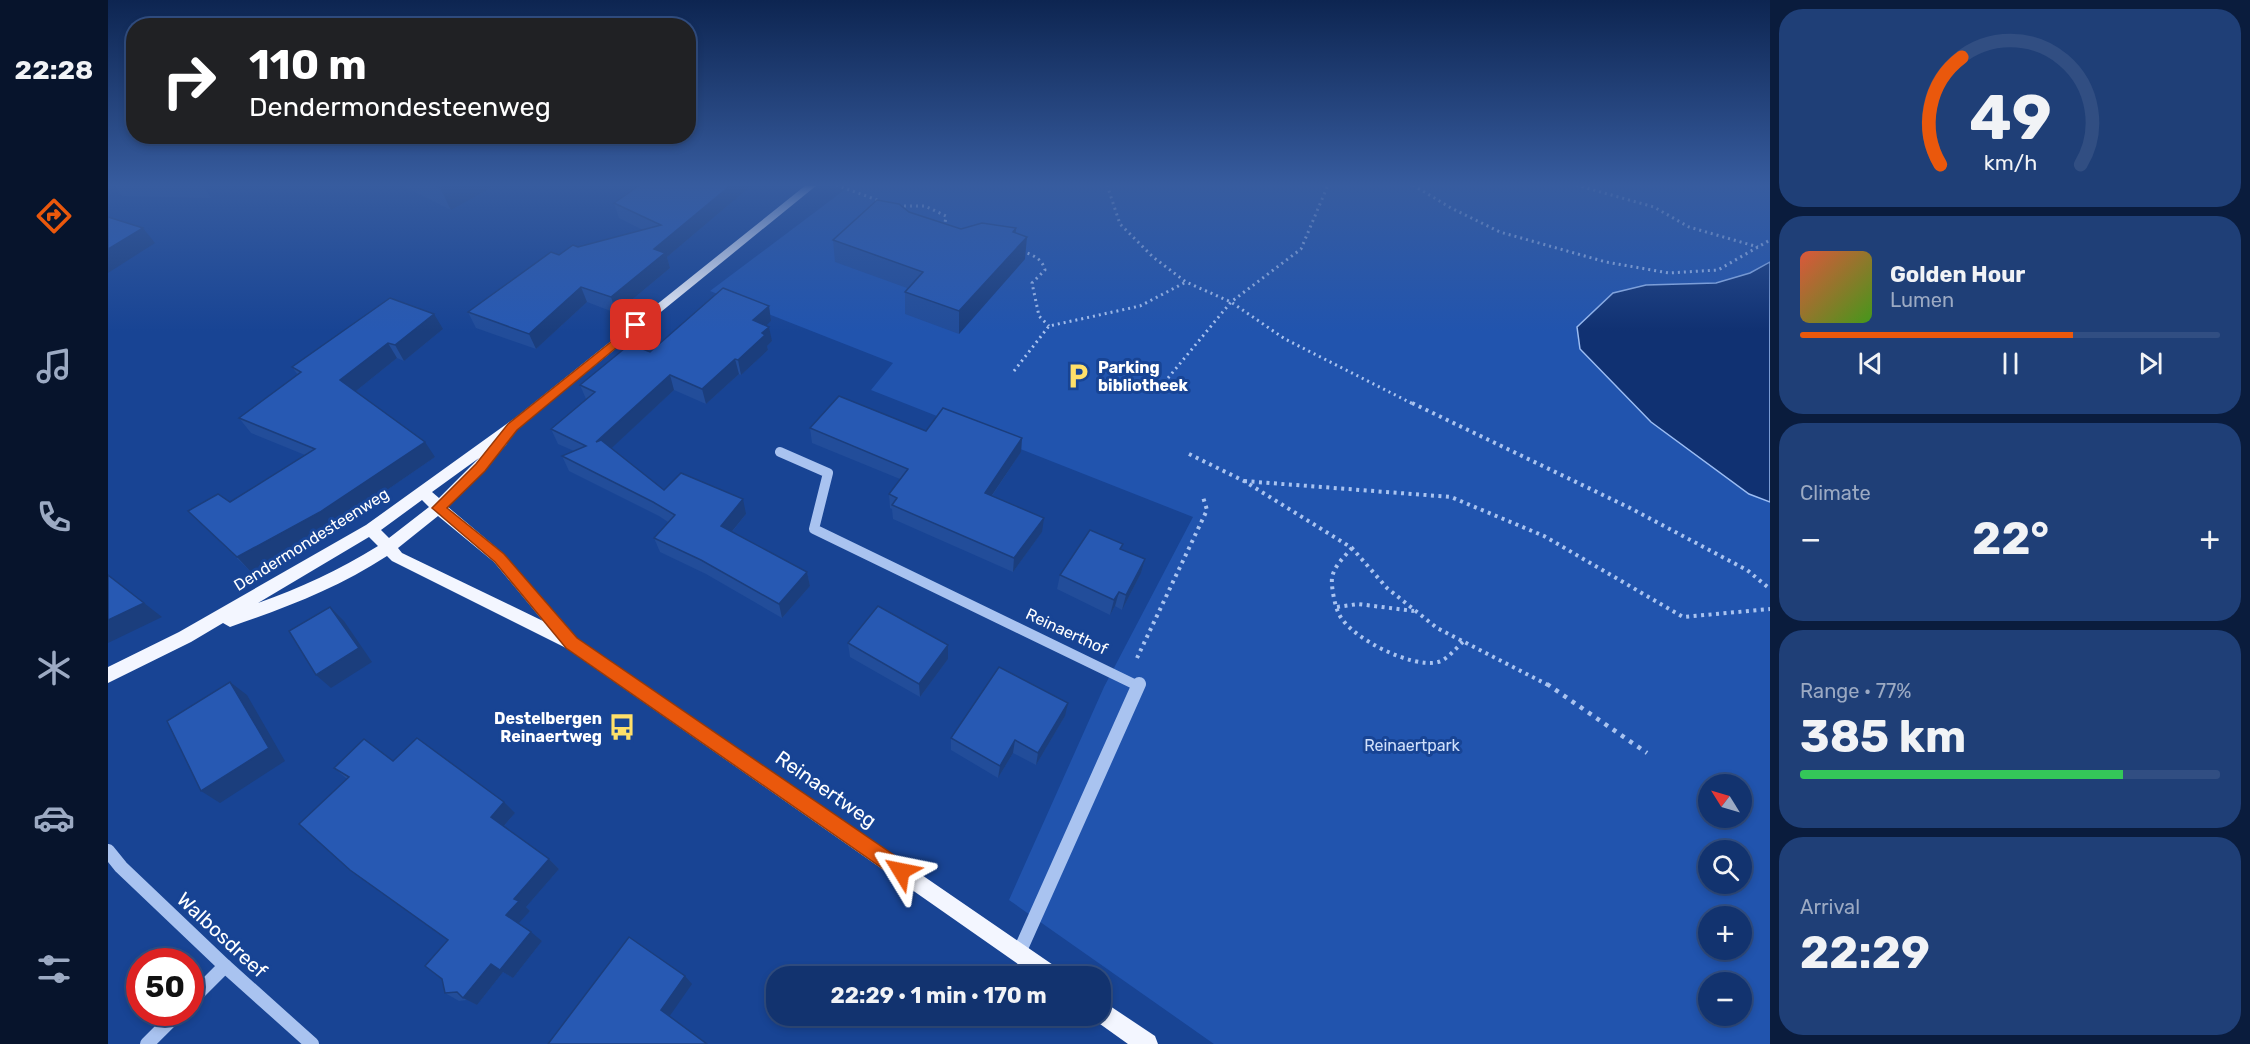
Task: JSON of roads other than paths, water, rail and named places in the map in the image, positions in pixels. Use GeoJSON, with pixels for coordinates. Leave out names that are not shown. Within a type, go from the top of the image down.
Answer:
{"type":"FeatureCollection","features":[{"type":"Feature","properties":{"kind":"main road","name":"Dendermondesteenweg"},"geometry":{"type":"LineString","coordinates":[[108,675],[185,637],[371,529],[513,427],[750,234]]}},
{"type":"Feature","properties":{"kind":"main road","name":"Dendermondesteenweg"},"geometry":{"type":"LineString","coordinates":[[185,637],[337,578],[387,546],[439,508],[480,467],[513,427]]}},
{"type":"Feature","properties":{"kind":"main road","name":"Reinaertweg"},"geometry":{"type":"LineString","coordinates":[[422,492],[500,558],[572,643]]}},
{"type":"Feature","properties":{"kind":"main road","name":"Reinaertweg"},"geometry":{"type":"LineString","coordinates":[[371,529],[397,557],[572,643],[1038,966]]}},
{"type":"Feature","properties":{"kind":"main road"},"geometry":{"type":"LineString","coordinates":[[1111,1018],[1147,1044]]}},
{"type":"Feature","properties":{"kind":"street","name":"Reinaerthof"},"geometry":{"type":"LineString","coordinates":[[780,452],[828,473],[814,529],[1139,684],[1019,953]]}},
{"type":"Feature","properties":{"kind":"street","name":"Walbosdreef"},"geometry":{"type":"LineString","coordinates":[[108,851],[121,867],[225,966],[312,1044]]}},
{"type":"Feature","properties":{"kind":"street"},"geometry":{"type":"LineString","coordinates":[[204,987],[225,966]]}},
{"type":"Feature","properties":{"kind":"street"},"geometry":{"type":"LineString","coordinates":[[147,1044],[165,1026]]}},
{"type":"Feature","properties":{"kind":"place","name":"Parking bibliotheek"},"geometry":{"type":"Point","coordinates":[1078,376]}},
{"type":"Feature","properties":{"kind":"place","name":"Destelbergen Reinaertweg"},"geometry":{"type":"Point","coordinates":[622,727]}},
{"type":"Feature","properties":{"kind":"park label","name":"Reinaertpark"},"geometry":{"type":"Point","coordinates":[1412,745]}}]}
